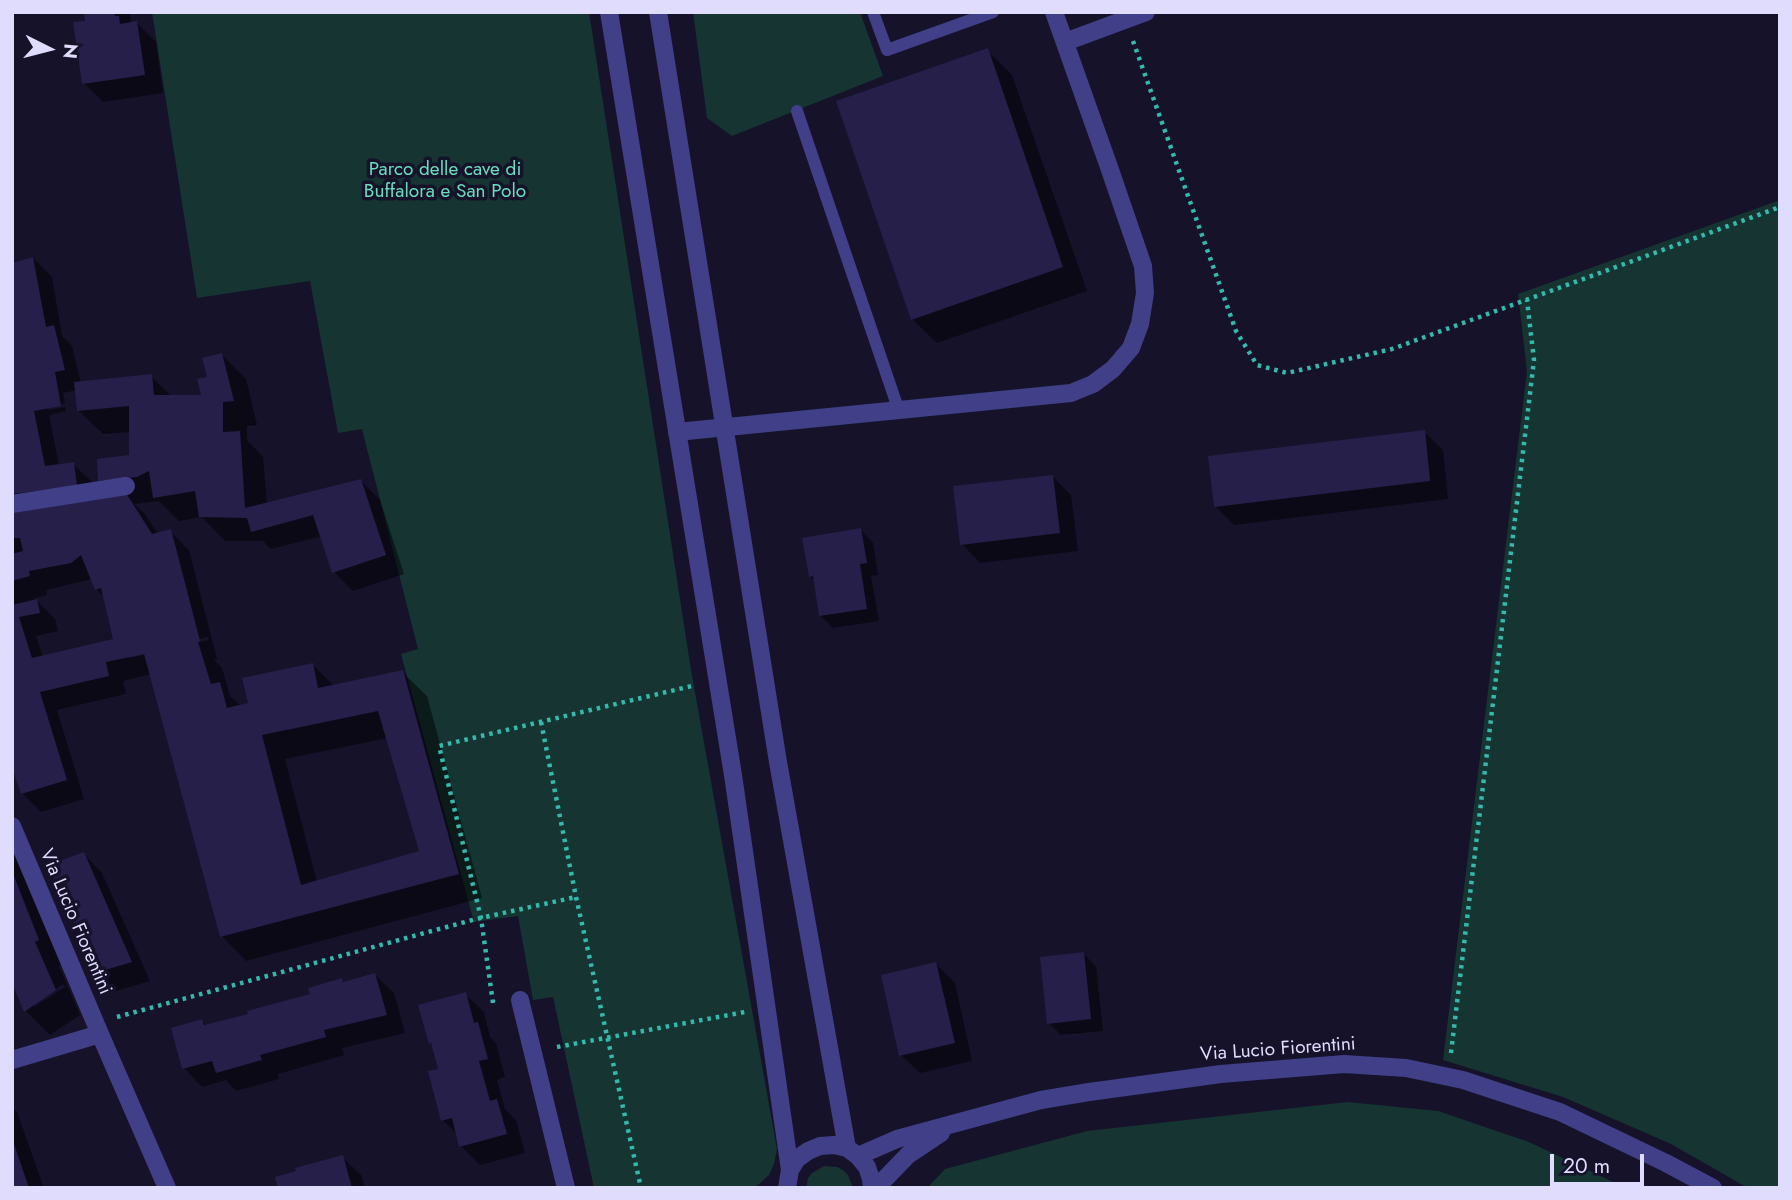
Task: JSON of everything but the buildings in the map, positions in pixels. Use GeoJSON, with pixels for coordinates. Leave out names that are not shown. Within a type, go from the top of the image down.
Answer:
{"type":"FeatureCollection","features":[{"type":"Feature","properties":{"kind":"street"},"geometry":{"type":"LineString","coordinates":[[609,12],[718,680],[786,1183]]}},
{"type":"Feature","properties":{"kind":"street"},"geometry":{"type":"LineString","coordinates":[[658,12],[778,762],[852,1152]]}},
{"type":"Feature","properties":{"kind":"street"},"geometry":{"type":"LineString","coordinates":[[677,432],[1071,393],[1093,384],[1113,369],[1131,348],[1140,324],[1145,293],[1143,266],[1054,12]]}},
{"type":"Feature","properties":{"kind":"street"},"geometry":{"type":"LineString","coordinates":[[1065,42],[1146,12]]}},
{"type":"Feature","properties":{"kind":"street"},"geometry":{"type":"LineString","coordinates":[[12,504],[126,485]]}},
{"type":"Feature","properties":{"kind":"street","name":"Via Lucio Fiorentini"},"geometry":{"type":"LineString","coordinates":[[12,826],[167,1188]]}},
{"type":"Feature","properties":{"kind":"street"},"geometry":{"type":"LineString","coordinates":[[520,1000],[566,1188]]}},
{"type":"Feature","properties":{"kind":"street"},"geometry":{"type":"LineString","coordinates":[[12,1060],[98,1029]]}},
{"type":"Feature","properties":{"kind":"street","name":"Via Lucio Fiorentini"},"geometry":{"type":"LineString","coordinates":[[852,1152],[1041,1100],[1089,1091],[1221,1074],[1344,1064],[1406,1068],[1463,1080],[1560,1112],[1713,1188]]}},
{"type":"Feature","properties":{"kind":"street","name":"Via Lucio Fiorentini"},"geometry":{"type":"LineString","coordinates":[[874,1188],[908,1155],[952,1125]]}},
{"type":"Feature","properties":{"kind":"street"},"geometry":{"type":"LineString","coordinates":[[786,1183],[797,1159],[807,1151],[834,1145],[852,1152],[867,1167],[874,1188]]}},
{"type":"Feature","properties":{"kind":"lane"},"geometry":{"type":"LineString","coordinates":[[873,12],[887,50],[993,12]]}},
{"type":"Feature","properties":{"kind":"lane"},"geometry":{"type":"LineString","coordinates":[[797,111],[899,411]]}},
{"type":"Feature","properties":{"kind":"path"},"geometry":{"type":"LineString","coordinates":[[1125,20],[1236,331],[1257,365],[1287,373],[1392,349],[1780,207]]}},
{"type":"Feature","properties":{"kind":"path"},"geometry":{"type":"LineString","coordinates":[[1449,1077],[1534,360],[1527,300]]}},
{"type":"Feature","properties":{"kind":"path"},"geometry":{"type":"LineString","coordinates":[[481,918],[439,746],[718,680]]}},
{"type":"Feature","properties":{"kind":"path"},"geometry":{"type":"LineString","coordinates":[[541,722],[576,897],[641,1188]]}},
{"type":"Feature","properties":{"kind":"path"},"geometry":{"type":"LineString","coordinates":[[98,1029],[124,1014],[481,918],[576,897]]}},
{"type":"Feature","properties":{"kind":"path"},"geometry":{"type":"LineString","coordinates":[[533,1051],[756,1009]]}},
{"type":"Feature","properties":{"kind":"green space","name":"Parco delle cave di Buffalora e San Polo"},"geometry":{"type":"Polygon","coordinates":[[[152,12],[589,12],[691,670],[777,1149],[769,1175],[753,1188],[594,1188],[553,997],[533,1000],[518,916],[474,922],[401,654],[418,649],[362,429],[338,433],[310,281],[197,298],[152,12]]]}},
{"type":"Feature","properties":{"kind":"green space"},"geometry":{"type":"Polygon","coordinates":[[[693,12],[860,12],[883,76],[732,136],[707,118],[693,12]]]}},
{"type":"Feature","properties":{"kind":"green space"},"geometry":{"type":"Polygon","coordinates":[[[1780,200],[1780,1188],[1748,1188],[1671,1144],[1563,1097],[1443,1060],[1527,371],[1518,294],[1780,200]]]}},
{"type":"Feature","properties":{"kind":"green space"},"geometry":{"type":"Polygon","coordinates":[[[1348,1102],[1438,1111],[1529,1142],[1626,1188],[927,1188],[945,1169],[1087,1131],[1348,1102]]]}},
{"type":"Feature","properties":{"kind":"green space"},"geometry":{"type":"Polygon","coordinates":[[[824,1166],[843,1170],[853,1188],[806,1188],[812,1173],[824,1166]]]}}]}
